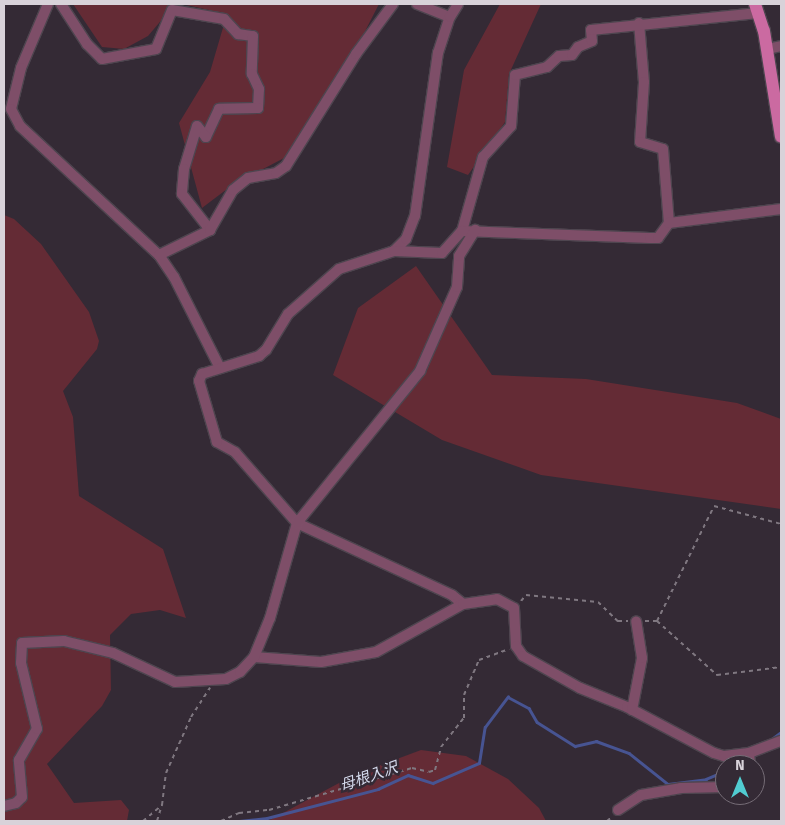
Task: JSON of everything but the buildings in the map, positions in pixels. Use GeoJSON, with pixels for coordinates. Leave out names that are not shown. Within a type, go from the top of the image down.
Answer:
{"type":"FeatureCollection","features":[{"type":"Feature","properties":{"kind":"main road"},"geometry":{"type":"LineString","coordinates":[[757,8],[768,49],[781,137]]}},
{"type":"Feature","properties":{"kind":"street"},"geometry":{"type":"LineString","coordinates":[[48,4],[21,68],[11,109],[20,126],[159,256],[174,277],[220,368]]}},
{"type":"Feature","properties":{"kind":"street"},"geometry":{"type":"LineString","coordinates":[[61,4],[87,44],[102,59],[156,49],[172,10],[224,19],[238,34],[253,36],[252,74],[259,89],[258,108],[219,109],[206,137],[197,126],[184,169],[182,194],[210,230]]}},
{"type":"Feature","properties":{"kind":"street"},"geometry":{"type":"LineString","coordinates":[[159,256],[210,230],[234,190],[248,178],[276,173],[286,166],[356,54],[394,4]]}},
{"type":"Feature","properties":{"kind":"street"},"geometry":{"type":"LineString","coordinates":[[417,4],[450,17]]}},
{"type":"Feature","properties":{"kind":"street"},"geometry":{"type":"LineString","coordinates":[[394,251],[406,239],[415,216],[438,53],[450,17],[458,4]]}},
{"type":"Feature","properties":{"kind":"street"},"geometry":{"type":"LineString","coordinates":[[462,604],[452,595],[297,523],[235,452],[216,442],[199,381],[202,374],[259,356],[288,314],[339,269],[394,251],[442,253],[462,231],[483,158],[512,126],[515,76],[547,67],[559,56],[572,55],[578,47],[592,41],[591,30],[757,8]]}},
{"type":"Feature","properties":{"kind":"street"},"geometry":{"type":"LineString","coordinates":[[462,231],[658,238],[670,223],[663,149],[640,142],[644,82],[639,23]]}},
{"type":"Feature","properties":{"kind":"street"},"geometry":{"type":"LineString","coordinates":[[768,49],[781,46]]}},
{"type":"Feature","properties":{"kind":"street"},"geometry":{"type":"LineString","coordinates":[[670,223],[781,209]]}},
{"type":"Feature","properties":{"kind":"street"},"geometry":{"type":"LineString","coordinates":[[4,806],[16,803],[22,797],[19,760],[37,729],[21,663],[22,643],[64,641],[113,652],[175,682],[214,682],[240,672],[254,657],[270,618],[297,523],[420,371],[457,287],[459,256],[475,230]]}},
{"type":"Feature","properties":{"kind":"street"},"geometry":{"type":"LineString","coordinates":[[254,657],[321,662],[376,652],[462,604],[497,599],[514,608],[516,646],[522,656],[580,688],[632,710],[714,753],[724,756],[749,753],[781,740]]}},
{"type":"Feature","properties":{"kind":"street"},"geometry":{"type":"LineString","coordinates":[[632,710],[642,658],[636,622]]}},
{"type":"Feature","properties":{"kind":"street"},"geometry":{"type":"LineString","coordinates":[[618,810],[641,795],[681,788],[715,786]]}},
{"type":"Feature","properties":{"kind":"path"},"geometry":{"type":"LineString","coordinates":[[657,621],[714,506],[781,524]]}},
{"type":"Feature","properties":{"kind":"path"},"geometry":{"type":"LineString","coordinates":[[514,608],[526,595],[598,602],[618,621],[657,621],[717,675],[781,667]]}},
{"type":"Feature","properties":{"kind":"path"},"geometry":{"type":"LineString","coordinates":[[221,821],[239,813],[269,810],[412,768],[429,772],[435,770],[441,747],[464,718],[464,695],[478,660],[516,646]]}},
{"type":"Feature","properties":{"kind":"path"},"geometry":{"type":"LineString","coordinates":[[157,821],[162,805],[166,773],[191,717],[214,682]]}},
{"type":"Feature","properties":{"kind":"path"},"geometry":{"type":"LineString","coordinates":[[143,821],[162,805]]}},
{"type":"Feature","properties":{"kind":"shaded area"},"geometry":{"type":"Polygon","coordinates":[[[73,4],[175,4],[148,36],[124,49],[102,47],[73,4]]]}},
{"type":"Feature","properties":{"kind":"shaded area"},"geometry":{"type":"Polygon","coordinates":[[[182,4],[379,4],[357,47],[286,157],[231,186],[202,208],[179,123],[210,72],[227,14],[182,4]]]}},
{"type":"Feature","properties":{"kind":"shaded area"},"geometry":{"type":"Polygon","coordinates":[[[500,4],[541,4],[509,74],[505,122],[468,175],[447,167],[464,70],[500,4]]]}},
{"type":"Feature","properties":{"kind":"shaded area"},"geometry":{"type":"Polygon","coordinates":[[[4,215],[14,219],[41,244],[89,312],[99,341],[97,349],[63,391],[73,417],[79,496],[163,549],[186,618],[160,610],[131,614],[110,635],[111,690],[102,706],[47,764],[74,803],[121,800],[129,810],[127,821],[4,821],[4,215]]]}},
{"type":"Feature","properties":{"kind":"shaded area"},"geometry":{"type":"Polygon","coordinates":[[[416,266],[492,375],[586,379],[737,403],[781,419],[781,509],[541,475],[442,440],[333,375],[358,308],[416,266]]]}},
{"type":"Feature","properties":{"kind":"shaded area"},"geometry":{"type":"Polygon","coordinates":[[[421,750],[466,756],[508,779],[539,808],[546,821],[268,821],[354,775],[421,750]]]}},
{"type":"Feature","properties":{"kind":"waterway","name":"母根入沢"},"geometry":{"type":"LineString","coordinates":[[239,821],[267,818],[378,789],[408,775],[433,783],[479,763],[485,727],[508,697],[529,708],[537,722],[575,746],[596,741],[629,753],[668,784],[706,779],[715,775]]}},
{"type":"Feature","properties":{"kind":"waterway","name":"母根入沢"},"geometry":{"type":"LineString","coordinates":[[769,741],[781,732]]}}]}
